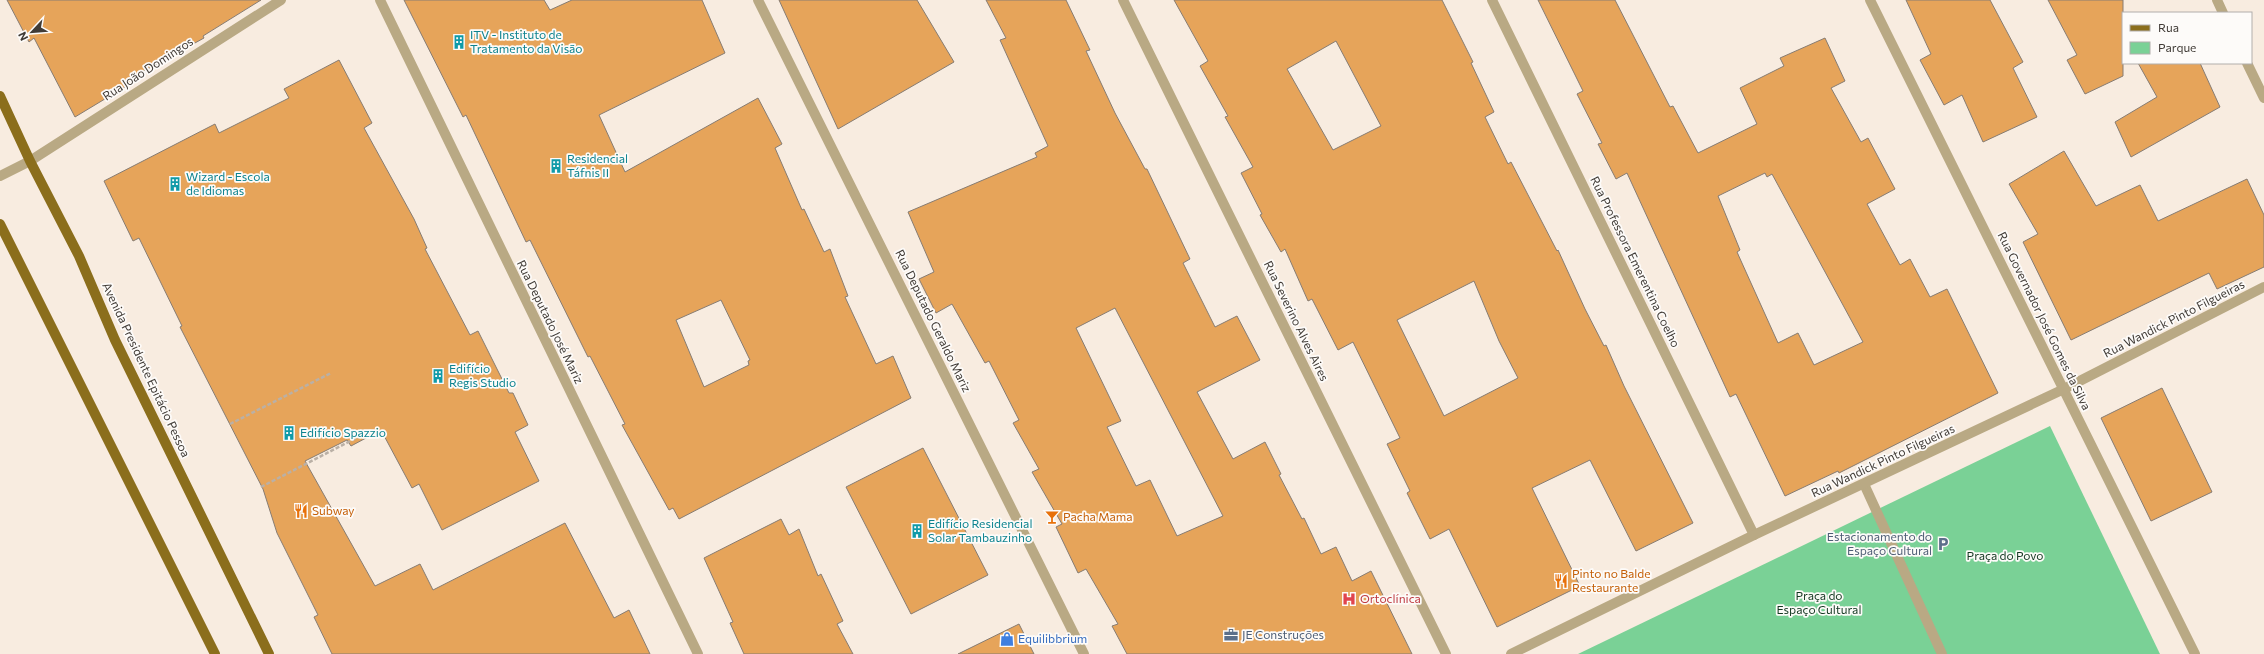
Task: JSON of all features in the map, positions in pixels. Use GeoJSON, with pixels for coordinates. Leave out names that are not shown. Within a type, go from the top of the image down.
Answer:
{"type":"FeatureCollection","features":[{"type":"Feature","properties":{"kind":"main road","name":"Avenida Presidente Epitácio Pessoa"},"geometry":{"type":"LineString","coordinates":[[0,96],[30,161],[78,256],[115,340],[269,654]]}},
{"type":"Feature","properties":{"kind":"main road"},"geometry":{"type":"LineString","coordinates":[[0,224],[216,654]]}},
{"type":"Feature","properties":{"kind":"street","name":"Rua João Domingos"},"geometry":{"type":"LineString","coordinates":[[0,176],[30,161],[281,0]]}},
{"type":"Feature","properties":{"kind":"street","name":"Rua Deputado José Mariz"},"geometry":{"type":"LineString","coordinates":[[380,0],[698,654]]}},
{"type":"Feature","properties":{"kind":"street","name":"Rua Deputado Geraldo Mariz"},"geometry":{"type":"LineString","coordinates":[[758,0],[1084,654]]}},
{"type":"Feature","properties":{"kind":"street","name":"Rua Severino Alves Aires"},"geometry":{"type":"LineString","coordinates":[[1123,0],[1446,654]]}},
{"type":"Feature","properties":{"kind":"street","name":"Rua Professora Emerentina Coelho"},"geometry":{"type":"LineString","coordinates":[[1492,0],[1754,535]]}},
{"type":"Feature","properties":{"kind":"street","name":"Rua Governador José Gomes da Silva"},"geometry":{"type":"LineString","coordinates":[[1870,0],[2195,654]]}},
{"type":"Feature","properties":{"kind":"street"},"geometry":{"type":"LineString","coordinates":[[2217,0],[2223,12]]}},
{"type":"Feature","properties":{"kind":"street"},"geometry":{"type":"LineString","coordinates":[[2247,64],[2264,98]]}},
{"type":"Feature","properties":{"kind":"street","name":"Rua Wandick Pinto Filgueiras"},"geometry":{"type":"LineString","coordinates":[[1511,654],[1754,535],[2064,389],[2264,287]]}},
{"type":"Feature","properties":{"kind":"street"},"geometry":{"type":"LineString","coordinates":[[1864,484],[1942,654]]}},
{"type":"Feature","properties":{"kind":"path"},"geometry":{"type":"LineString","coordinates":[[230,424],[331,373]]}},
{"type":"Feature","properties":{"kind":"path"},"geometry":{"type":"LineString","coordinates":[[261,487],[362,435]]}},
{"type":"Feature","properties":{"kind":"green space","name":"Praça do Povo"},"geometry":{"type":"Polygon","coordinates":[[[2050,426],[2160,654],[1578,654],[2050,426]]]}},
{"type":"Feature","properties":{"kind":"building"},"geometry":{"type":"Polygon","coordinates":[[[7,0],[261,0],[203,36],[204,38],[131,78],[133,82],[75,117],[34,38],[29,42],[7,0]]]}},
{"type":"Feature","properties":{"kind":"building"},"geometry":{"type":"Polygon","coordinates":[[[404,0],[544,0],[550,10],[572,0],[702,0],[725,53],[599,115],[625,172],[758,98],[782,144],[775,148],[802,210],[804,209],[824,252],[830,249],[848,296],[845,297],[876,364],[893,356],[911,398],[679,519],[673,508],[669,510],[622,425],[625,424],[590,356],[588,357],[530,240],[526,242],[466,115],[463,117],[404,0]],[[721,300],[676,320],[704,387],[749,365],[748,361],[750,360],[721,300]]]}},
{"type":"Feature","properties":{"kind":"building"},"geometry":{"type":"Polygon","coordinates":[[[779,0],[917,0],[954,62],[838,129],[779,0]]]}},
{"type":"Feature","properties":{"kind":"building"},"geometry":{"type":"Polygon","coordinates":[[[986,0],[1066,0],[1090,50],[1086,51],[1115,113],[1145,169],[1147,169],[1190,259],[1183,263],[1215,327],[1237,316],[1260,360],[1197,392],[1233,459],[1265,442],[1281,474],[1279,475],[1302,519],[1304,518],[1321,554],[1336,547],[1352,581],[1371,571],[1412,654],[1127,654],[1112,626],[1118,624],[1086,569],[1078,573],[1056,527],[1062,524],[1032,472],[1039,469],[1013,423],[1019,420],[989,361],[985,363],[952,304],[936,313],[919,279],[934,272],[908,212],[1037,157],[1035,153],[1048,146],[1000,40],[1006,38],[986,0]],[[1115,308],[1076,328],[1121,421],[1107,427],[1136,486],[1150,480],[1177,536],[1223,516],[1115,308]]]}},
{"type":"Feature","properties":{"kind":"building"},"geometry":{"type":"Polygon","coordinates":[[[1174,0],[1442,0],[1473,62],[1471,63],[1494,112],[1485,117],[1508,164],[1511,162],[1557,251],[1558,250],[1585,309],[1604,346],[1606,345],[1624,386],[1693,523],[1636,551],[1590,460],[1532,488],[1580,586],[1497,627],[1449,529],[1430,539],[1407,493],[1410,491],[1387,444],[1400,438],[1353,342],[1338,350],[1312,299],[1308,301],[1285,249],[1281,252],[1260,215],[1262,214],[1241,173],[1253,167],[1225,117],[1228,116],[1200,66],[1208,61],[1174,0]],[[1336,41],[1287,69],[1333,150],[1381,126],[1336,41]],[[1474,281],[1397,320],[1444,416],[1518,378],[1499,341],[1474,281]]]}},
{"type":"Feature","properties":{"kind":"building"},"geometry":{"type":"Polygon","coordinates":[[[1538,0],[1615,0],[1670,107],[1673,106],[1698,153],[1757,124],[1740,88],[1784,66],[1780,58],[1825,38],[1845,81],[1831,88],[1861,142],[1868,138],[1895,189],[1867,204],[1900,265],[1910,259],[1930,297],[1947,289],[1998,393],[1839,473],[1838,471],[1785,496],[1736,394],[1730,397],[1627,173],[1616,179],[1598,144],[1602,143],[1577,94],[1583,91],[1538,0]],[[1765,173],[1718,196],[1740,250],[1737,252],[1778,343],[1798,333],[1814,365],[1863,342],[1772,174],[1767,177],[1765,173]]]}},
{"type":"Feature","properties":{"kind":"building"},"geometry":{"type":"Polygon","coordinates":[[[1906,0],[1990,0],[2023,62],[2013,68],[2037,117],[1983,142],[1962,95],[1944,105],[1920,60],[1931,54],[1906,0]]]}},
{"type":"Feature","properties":{"kind":"building"},"geometry":{"type":"Polygon","coordinates":[[[2048,0],[2123,0],[2123,76],[2085,94],[2067,60],[2077,55],[2048,0]]]}},
{"type":"Feature","properties":{"kind":"building"},"geometry":{"type":"Polygon","coordinates":[[[339,60],[372,123],[364,128],[414,219],[427,248],[425,249],[470,335],[478,331],[509,393],[513,393],[528,425],[515,432],[539,481],[442,530],[419,484],[412,488],[381,430],[351,446],[347,440],[305,461],[375,586],[420,564],[433,590],[565,523],[614,618],[629,610],[650,654],[332,654],[314,617],[318,615],[277,533],[263,489],[180,327],[182,326],[139,238],[133,241],[104,181],[215,124],[219,133],[289,98],[284,89],[339,60]]]}},
{"type":"Feature","properties":{"kind":"building"},"geometry":{"type":"Polygon","coordinates":[[[2139,64],[2200,64],[2220,107],[2131,157],[2115,122],[2157,97],[2139,64]]]}},
{"type":"Feature","properties":{"kind":"building"},"geometry":{"type":"Polygon","coordinates":[[[2064,151],[2096,206],[2140,185],[2158,221],[2247,179],[2264,215],[2264,267],[2217,289],[2209,273],[2071,340],[2023,242],[2038,234],[2009,184],[2064,151]]]}},
{"type":"Feature","properties":{"kind":"building"},"geometry":{"type":"Polygon","coordinates":[[[2162,388],[2212,492],[2151,521],[2101,418],[2162,388]]]}},
{"type":"Feature","properties":{"kind":"building","name":"Edifício Residencial Solar Tambauzinho"},"geometry":{"type":"Polygon","coordinates":[[[923,448],[988,575],[911,614],[846,487],[923,448]]]}},
{"type":"Feature","properties":{"kind":"building"},"geometry":{"type":"Polygon","coordinates":[[[781,519],[789,535],[799,529],[818,576],[821,574],[843,621],[837,624],[853,654],[744,654],[730,623],[733,622],[704,558],[781,519]]]}},
{"type":"Feature","properties":{"kind":"building","name":"Equilibbrium"},"geometry":{"type":"Polygon","coordinates":[[[1019,624],[1034,654],[958,654],[1019,624]]]}},
{"type":"Feature","properties":{"kind":"place","name":"ITV - Instituto de Tratamento da Visão"},"geometry":{"type":"Point","coordinates":[459,42]}},
{"type":"Feature","properties":{"kind":"place","name":"Residencial Táfnis II"},"geometry":{"type":"Point","coordinates":[556,166]}},
{"type":"Feature","properties":{"kind":"place","name":"Wizard - Escola de Idiomas"},"geometry":{"type":"Point","coordinates":[175,184]}},
{"type":"Feature","properties":{"kind":"place","name":"Edifício Regis Studio"},"geometry":{"type":"Point","coordinates":[438,376]}},
{"type":"Feature","properties":{"kind":"place","name":"Edifício Spazzio"},"geometry":{"type":"Point","coordinates":[289,433]}},
{"type":"Feature","properties":{"kind":"place","name":"Subway"},"geometry":{"type":"Point","coordinates":[301,511]}},
{"type":"Feature","properties":{"kind":"place","name":"Pacha Mama"},"geometry":{"type":"Point","coordinates":[1052,517]}},
{"type":"Feature","properties":{"kind":"place","name":"Edifício Residencial Solar Tambauzinho"},"geometry":{"type":"Point","coordinates":[917,531]}},
{"type":"Feature","properties":{"kind":"place","name":"Estacionamento do Espaço Cultural"},"geometry":{"type":"Point","coordinates":[1943,544]}},
{"type":"Feature","properties":{"kind":"place","name":"Pinto no Balde Restaurante"},"geometry":{"type":"Point","coordinates":[1561,581]}},
{"type":"Feature","properties":{"kind":"place","name":"Ortoclínica"},"geometry":{"type":"Point","coordinates":[1349,599]}},
{"type":"Feature","properties":{"kind":"place","name":"JE Construções"},"geometry":{"type":"Point","coordinates":[1231,635]}},
{"type":"Feature","properties":{"kind":"place","name":"Equilibbrium"},"geometry":{"type":"Point","coordinates":[1007,639]}},
{"type":"Feature","properties":{"kind":"park label","name":"Praça do Espaço Cultural"},"geometry":{"type":"Point","coordinates":[1819,603]}}]}
